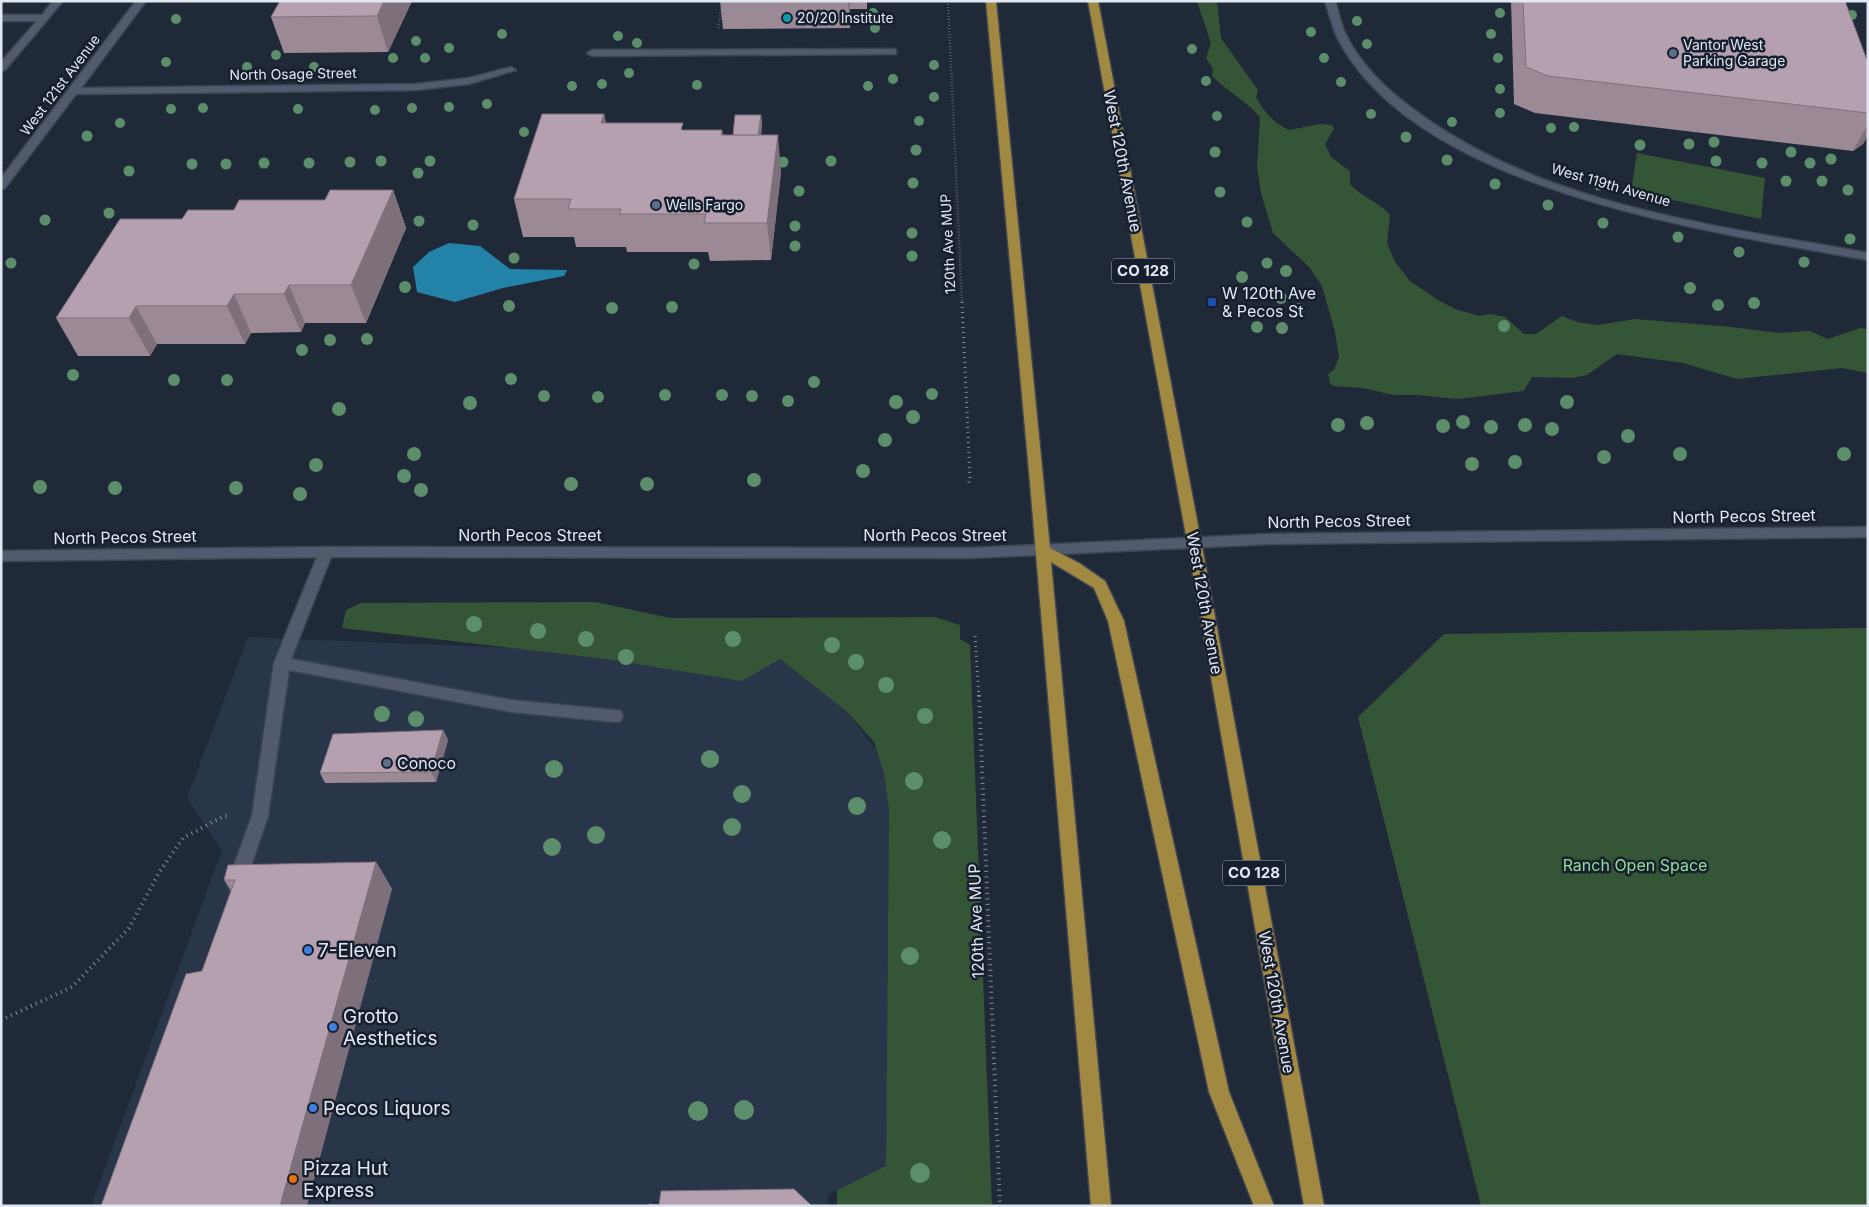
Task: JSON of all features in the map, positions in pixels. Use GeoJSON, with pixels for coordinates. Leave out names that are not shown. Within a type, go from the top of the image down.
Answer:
{"type":"FeatureCollection","features":[{"type":"Feature","properties":{"kind":"main road"},"geometry":{"type":"LineString","coordinates":[[991,1],[1043,551],[1101,1206]]}},
{"type":"Feature","properties":{"kind":"main road","name":"West 120th Avenue"},"geometry":{"type":"LineString","coordinates":[[1093,1],[1194,541],[1314,1206]]}},
{"type":"Feature","properties":{"kind":"main road"},"geometry":{"type":"LineString","coordinates":[[1043,551],[1074,567],[1100,585],[1116,621],[1219,1092],[1264,1206]]}},
{"type":"Feature","properties":{"kind":"street"},"geometry":{"type":"LineString","coordinates":[[1,68],[58,1]]}},
{"type":"Feature","properties":{"kind":"street","name":"West 121st Avenue"},"geometry":{"type":"LineString","coordinates":[[1,186],[141,1]]}},
{"type":"Feature","properties":{"kind":"street","name":"West 119th Avenue"},"geometry":{"type":"LineString","coordinates":[[1330,1],[1333,20],[1346,48],[1374,84],[1424,124],[1508,167],[1572,192],[1680,221],[1868,257]]}},
{"type":"Feature","properties":{"kind":"street"},"geometry":{"type":"LineString","coordinates":[[1,18],[45,18]]}},
{"type":"Feature","properties":{"kind":"street"},"geometry":{"type":"LineString","coordinates":[[592,53],[893,52]]}},
{"type":"Feature","properties":{"kind":"street","name":"North Osage Street"},"geometry":{"type":"LineString","coordinates":[[73,91],[416,87],[469,81],[511,70]]}},
{"type":"Feature","properties":{"kind":"street","name":"North Pecos Street"},"geometry":{"type":"LineString","coordinates":[[1,556],[326,552],[1043,551],[1194,541],[1868,532]]}},
{"type":"Feature","properties":{"kind":"street"},"geometry":{"type":"LineString","coordinates":[[230,899],[260,816],[282,664],[326,552]]}},
{"type":"Feature","properties":{"kind":"street"},"geometry":{"type":"LineString","coordinates":[[282,664],[512,706],[615,716]]}},
{"type":"Feature","properties":{"kind":"path","name":"120th Ave MUP"},"geometry":{"type":"LineString","coordinates":[[948,1],[970,478],[968,486]]}},
{"type":"Feature","properties":{"kind":"path","name":"120th Ave MUP"},"geometry":{"type":"LineString","coordinates":[[975,636],[1000,1206]]}},
{"type":"Feature","properties":{"kind":"path"},"geometry":{"type":"LineString","coordinates":[[1,1020],[72,987],[129,928],[160,871],[183,838],[224,816],[260,816]]}},
{"type":"Feature","properties":{"kind":"shaded area"},"geometry":{"type":"Polygon","coordinates":[[[248,637],[780,659],[846,711],[877,751],[884,774],[889,810],[886,1167],[828,1195],[828,1206],[91,1206],[222,850],[187,798],[248,637]]]}},
{"type":"Feature","properties":{"kind":"green space"},"geometry":{"type":"Polygon","coordinates":[[[1197,1],[1217,1],[1221,38],[1258,90],[1256,97],[1265,112],[1289,130],[1320,124],[1332,125],[1334,129],[1325,144],[1331,157],[1350,171],[1350,184],[1354,188],[1390,215],[1387,243],[1395,262],[1410,281],[1438,300],[1455,309],[1480,316],[1491,314],[1505,317],[1524,334],[1536,334],[1562,316],[1577,322],[1598,325],[1635,319],[1778,333],[1809,331],[1828,339],[1860,328],[1868,329],[1868,373],[1842,368],[1737,379],[1683,363],[1617,354],[1587,375],[1572,378],[1532,377],[1524,391],[1458,399],[1393,395],[1363,388],[1333,386],[1330,383],[1328,374],[1334,370],[1339,357],[1335,332],[1322,286],[1309,267],[1273,233],[1261,193],[1257,167],[1260,117],[1212,76],[1213,69],[1206,58],[1211,43],[1197,1]]]}},
{"type":"Feature","properties":{"kind":"green space"},"geometry":{"type":"Polygon","coordinates":[[[1637,153],[1765,178],[1761,219],[1631,191],[1637,153]]]}},
{"type":"Feature","properties":{"kind":"green space"},"geometry":{"type":"Polygon","coordinates":[[[596,602],[670,618],[935,617],[960,625],[960,639],[970,645],[992,1206],[837,1206],[837,1190],[886,1166],[889,810],[884,774],[874,742],[846,711],[780,659],[742,681],[606,659],[342,628],[346,610],[361,603],[596,602]]]}},
{"type":"Feature","properties":{"kind":"green space","name":"Ranch Open Space"},"geometry":{"type":"Polygon","coordinates":[[[1868,628],[1868,1206],[1481,1206],[1358,717],[1444,634],[1868,628]]]}},
{"type":"Feature","properties":{"kind":"water"},"geometry":{"type":"Polygon","coordinates":[[[449,243],[480,246],[510,269],[567,270],[564,276],[503,288],[455,302],[417,292],[413,267],[429,252],[449,243]]]}},
{"type":"Feature","properties":{"kind":"building"},"geometry":{"type":"Polygon","coordinates":[[[280,1],[384,1],[377,16],[271,17],[280,1]]]}},
{"type":"Feature","properties":{"kind":"building","name":"Vantor West Parking Garage"},"geometry":{"type":"Polygon","coordinates":[[[1523,1],[1845,1],[1868,63],[1868,113],[1548,76],[1526,67],[1523,1]]]}},
{"type":"Feature","properties":{"kind":"building"},"geometry":{"type":"Polygon","coordinates":[[[542,114],[604,114],[601,123],[683,123],[681,130],[722,130],[721,135],[778,135],[767,223],[704,223],[706,214],[619,214],[621,209],[568,209],[571,199],[514,199],[542,114]]]}},
{"type":"Feature","properties":{"kind":"building"},"geometry":{"type":"Polygon","coordinates":[[[735,115],[761,115],[758,135],[733,135],[735,115]]]}},
{"type":"Feature","properties":{"kind":"building"},"geometry":{"type":"Polygon","coordinates":[[[330,190],[393,190],[351,285],[289,285],[284,294],[234,294],[227,306],[136,306],[129,318],[56,318],[120,219],[182,219],[188,210],[234,210],[239,200],[325,200],[330,190]]]}},
{"type":"Feature","properties":{"kind":"building","name":"Conoco"},"geometry":{"type":"Polygon","coordinates":[[[443,730],[431,772],[320,773],[333,734],[443,730]]]}},
{"type":"Feature","properties":{"kind":"building"},"geometry":{"type":"Polygon","coordinates":[[[376,862],[280,1206],[101,1206],[186,974],[202,971],[235,880],[224,880],[228,865],[376,862]]]}},
{"type":"Feature","properties":{"kind":"building"},"geometry":{"type":"Polygon","coordinates":[[[794,1189],[812,1206],[649,1206],[649,1204],[659,1205],[661,1191],[794,1189]]]}},
{"type":"Feature","properties":{"kind":"place","name":"20/20 Institute"},"geometry":{"type":"Point","coordinates":[787,18]}},
{"type":"Feature","properties":{"kind":"place","name":"Vantor West Parking Garage"},"geometry":{"type":"Point","coordinates":[1673,53]}},
{"type":"Feature","properties":{"kind":"place","name":"Wells Fargo"},"geometry":{"type":"Point","coordinates":[656,205]}},
{"type":"Feature","properties":{"kind":"place","name":"W 120th Ave & Pecos St"},"geometry":{"type":"Point","coordinates":[1212,302]}},
{"type":"Feature","properties":{"kind":"place","name":"Conoco"},"geometry":{"type":"Point","coordinates":[387,763]}},
{"type":"Feature","properties":{"kind":"place","name":"7-Eleven"},"geometry":{"type":"Point","coordinates":[308,950]}},
{"type":"Feature","properties":{"kind":"place","name":"Grotto Aesthetics"},"geometry":{"type":"Point","coordinates":[333,1027]}},
{"type":"Feature","properties":{"kind":"place","name":"Pecos Liquors"},"geometry":{"type":"Point","coordinates":[313,1108]}},
{"type":"Feature","properties":{"kind":"place","name":"Pizza Hut Express"},"geometry":{"type":"Point","coordinates":[293,1179]}}]}
